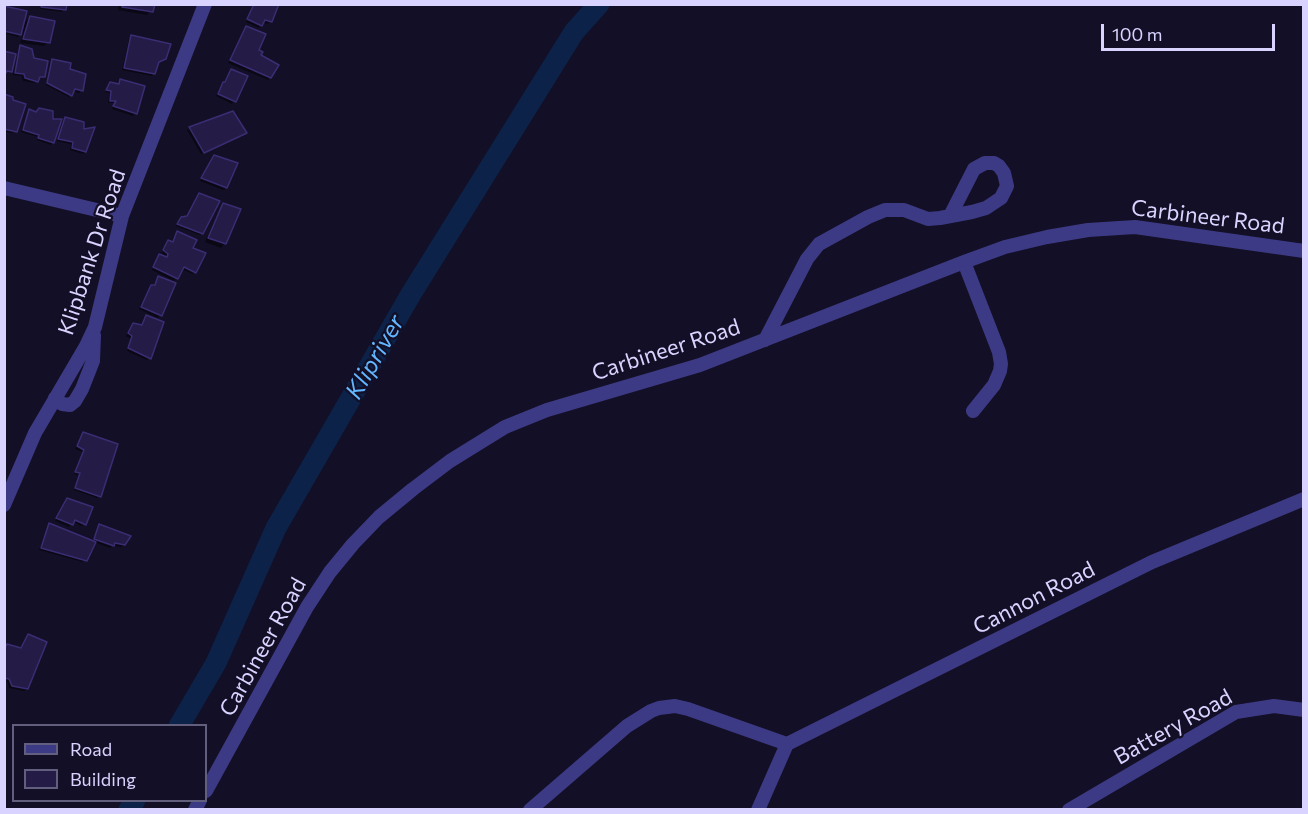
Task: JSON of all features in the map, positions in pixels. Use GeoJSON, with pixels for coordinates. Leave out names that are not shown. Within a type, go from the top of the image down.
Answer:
{"type":"FeatureCollection","features":[{"type":"Feature","properties":{"kind":"street","name":"Klipbank Dr Road"},"geometry":{"type":"LineString","coordinates":[[4,505],[35,434],[86,346],[94,327],[122,216],[205,4]]}},
{"type":"Feature","properties":{"kind":"street"},"geometry":{"type":"LineString","coordinates":[[765,340],[807,259],[819,244],[877,212],[885,210],[904,210],[928,219],[950,216],[986,208],[1001,198],[1005,190],[1007,182],[999,166],[994,163],[985,163],[974,169],[950,216]]}},
{"type":"Feature","properties":{"kind":"street"},"geometry":{"type":"LineString","coordinates":[[4,188],[122,216]]}},
{"type":"Feature","properties":{"kind":"street","name":"Carbineer Road"},"geometry":{"type":"LineString","coordinates":[[207,789],[307,606],[353,544],[379,517],[413,489],[476,443],[522,419],[700,365],[964,262],[1047,237],[1114,227],[1154,228],[1304,251]]}},
{"type":"Feature","properties":{"kind":"street"},"geometry":{"type":"LineString","coordinates":[[964,262],[999,352],[1001,364],[994,384],[973,411]]}},
{"type":"Feature","properties":{"kind":"street","name":"Cannon Road"},"geometry":{"type":"LineString","coordinates":[[787,744],[1152,562],[1304,499]]}},
{"type":"Feature","properties":{"kind":"street"},"geometry":{"type":"LineString","coordinates":[[530,810],[627,726],[660,708],[675,706],[787,744],[759,810]]}},
{"type":"Feature","properties":{"kind":"street","name":"Battery Road"},"geometry":{"type":"LineString","coordinates":[[1069,810],[1236,712],[1274,706],[1304,710]]}},
{"type":"Feature","properties":{"kind":"building"},"geometry":{"type":"Polygon","coordinates":[[[42,4],[67,4],[66,10],[41,7],[42,4]]]}},
{"type":"Feature","properties":{"kind":"building"},"geometry":{"type":"Polygon","coordinates":[[[122,4],[155,4],[153,12],[122,7],[122,4]]]}},
{"type":"Feature","properties":{"kind":"building"},"geometry":{"type":"Polygon","coordinates":[[[254,4],[279,4],[272,22],[265,20],[262,26],[247,19],[254,4]]]}},
{"type":"Feature","properties":{"kind":"building"},"geometry":{"type":"Polygon","coordinates":[[[4,6],[27,11],[21,35],[4,31],[4,6]]]}},
{"type":"Feature","properties":{"kind":"building"},"geometry":{"type":"Polygon","coordinates":[[[30,16],[55,21],[50,43],[23,39],[30,16]]]}},
{"type":"Feature","properties":{"kind":"building"},"geometry":{"type":"Polygon","coordinates":[[[246,26],[266,34],[259,50],[263,52],[261,55],[279,65],[271,78],[230,60],[246,26]]]}},
{"type":"Feature","properties":{"kind":"building"},"geometry":{"type":"Polygon","coordinates":[[[131,35],[171,44],[166,59],[159,62],[155,74],[124,68],[131,35]]]}},
{"type":"Feature","properties":{"kind":"building"},"geometry":{"type":"Polygon","coordinates":[[[20,45],[32,49],[34,58],[48,61],[45,77],[40,77],[38,82],[25,78],[24,74],[15,73],[20,45]]]}},
{"type":"Feature","properties":{"kind":"building"},"geometry":{"type":"Polygon","coordinates":[[[4,51],[16,54],[12,72],[7,71],[5,74],[4,51]]]}},
{"type":"Feature","properties":{"kind":"building"},"geometry":{"type":"Polygon","coordinates":[[[52,59],[71,63],[70,69],[86,74],[83,91],[75,89],[72,96],[47,83],[52,59]]]}},
{"type":"Feature","properties":{"kind":"building"},"geometry":{"type":"Polygon","coordinates":[[[231,69],[248,76],[236,102],[218,94],[231,69]]]}},
{"type":"Feature","properties":{"kind":"building"},"geometry":{"type":"Polygon","coordinates":[[[120,79],[145,86],[137,114],[113,106],[116,101],[110,101],[111,91],[106,90],[110,82],[119,84],[120,79]]]}},
{"type":"Feature","properties":{"kind":"building"},"geometry":{"type":"Polygon","coordinates":[[[4,94],[26,104],[17,132],[4,129],[4,94]]]}},
{"type":"Feature","properties":{"kind":"building"},"geometry":{"type":"Polygon","coordinates":[[[39,108],[53,111],[53,119],[62,119],[54,143],[23,130],[29,109],[36,112],[39,108]]]}},
{"type":"Feature","properties":{"kind":"building"},"geometry":{"type":"Polygon","coordinates":[[[233,111],[247,133],[204,153],[189,127],[233,111]]]}},
{"type":"Feature","properties":{"kind":"building"},"geometry":{"type":"Polygon","coordinates":[[[65,117],[84,122],[84,129],[95,127],[86,152],[72,148],[73,142],[58,139],[65,117]]]}},
{"type":"Feature","properties":{"kind":"building"},"geometry":{"type":"Polygon","coordinates":[[[214,155],[238,163],[227,188],[201,178],[214,155]]]}},
{"type":"Feature","properties":{"kind":"building"},"geometry":{"type":"Polygon","coordinates":[[[199,193],[220,201],[203,234],[177,224],[181,217],[187,216],[199,193]]]}},
{"type":"Feature","properties":{"kind":"building"},"geometry":{"type":"Polygon","coordinates":[[[223,203],[241,209],[226,244],[208,238],[223,203]]]}},
{"type":"Feature","properties":{"kind":"building"},"geometry":{"type":"Polygon","coordinates":[[[177,231],[197,240],[193,248],[206,253],[196,273],[184,267],[178,279],[153,267],[159,254],[167,257],[168,254],[163,250],[168,240],[173,242],[177,231]]]}},
{"type":"Feature","properties":{"kind":"building"},"geometry":{"type":"Polygon","coordinates":[[[158,276],[176,283],[162,316],[141,307],[151,285],[155,285],[158,276]]]}},
{"type":"Feature","properties":{"kind":"building"},"geometry":{"type":"Polygon","coordinates":[[[146,315],[164,322],[151,359],[128,348],[132,336],[128,333],[133,323],[142,325],[146,315]]]}},
{"type":"Feature","properties":{"kind":"building"},"geometry":{"type":"Polygon","coordinates":[[[83,432],[118,444],[101,497],[75,488],[80,473],[75,472],[84,450],[77,446],[83,432]]]}},
{"type":"Feature","properties":{"kind":"building"},"geometry":{"type":"Polygon","coordinates":[[[67,498],[93,507],[86,525],[75,520],[73,525],[56,518],[67,498]]]}},
{"type":"Feature","properties":{"kind":"building"},"geometry":{"type":"Polygon","coordinates":[[[49,523],[96,542],[87,561],[41,548],[49,523]]]}},
{"type":"Feature","properties":{"kind":"building"},"geometry":{"type":"Polygon","coordinates":[[[99,524],[131,536],[125,545],[115,543],[114,546],[94,539],[99,524]]]}},
{"type":"Feature","properties":{"kind":"building"},"geometry":{"type":"Polygon","coordinates":[[[28,634],[47,642],[28,689],[12,686],[9,679],[4,678],[4,649],[7,644],[21,648],[28,634]]]}},
{"type":"Feature","properties":{"kind":"waterway","name":"Klipriver"},"geometry":{"type":"LineString","coordinates":[[180,724],[216,663],[276,528],[411,294],[574,32],[599,4]]}},
{"type":"Feature","properties":{"kind":"waterway","name":"Klipriver"},"geometry":{"type":"LineString","coordinates":[[129,810],[134,802]]}}]}
